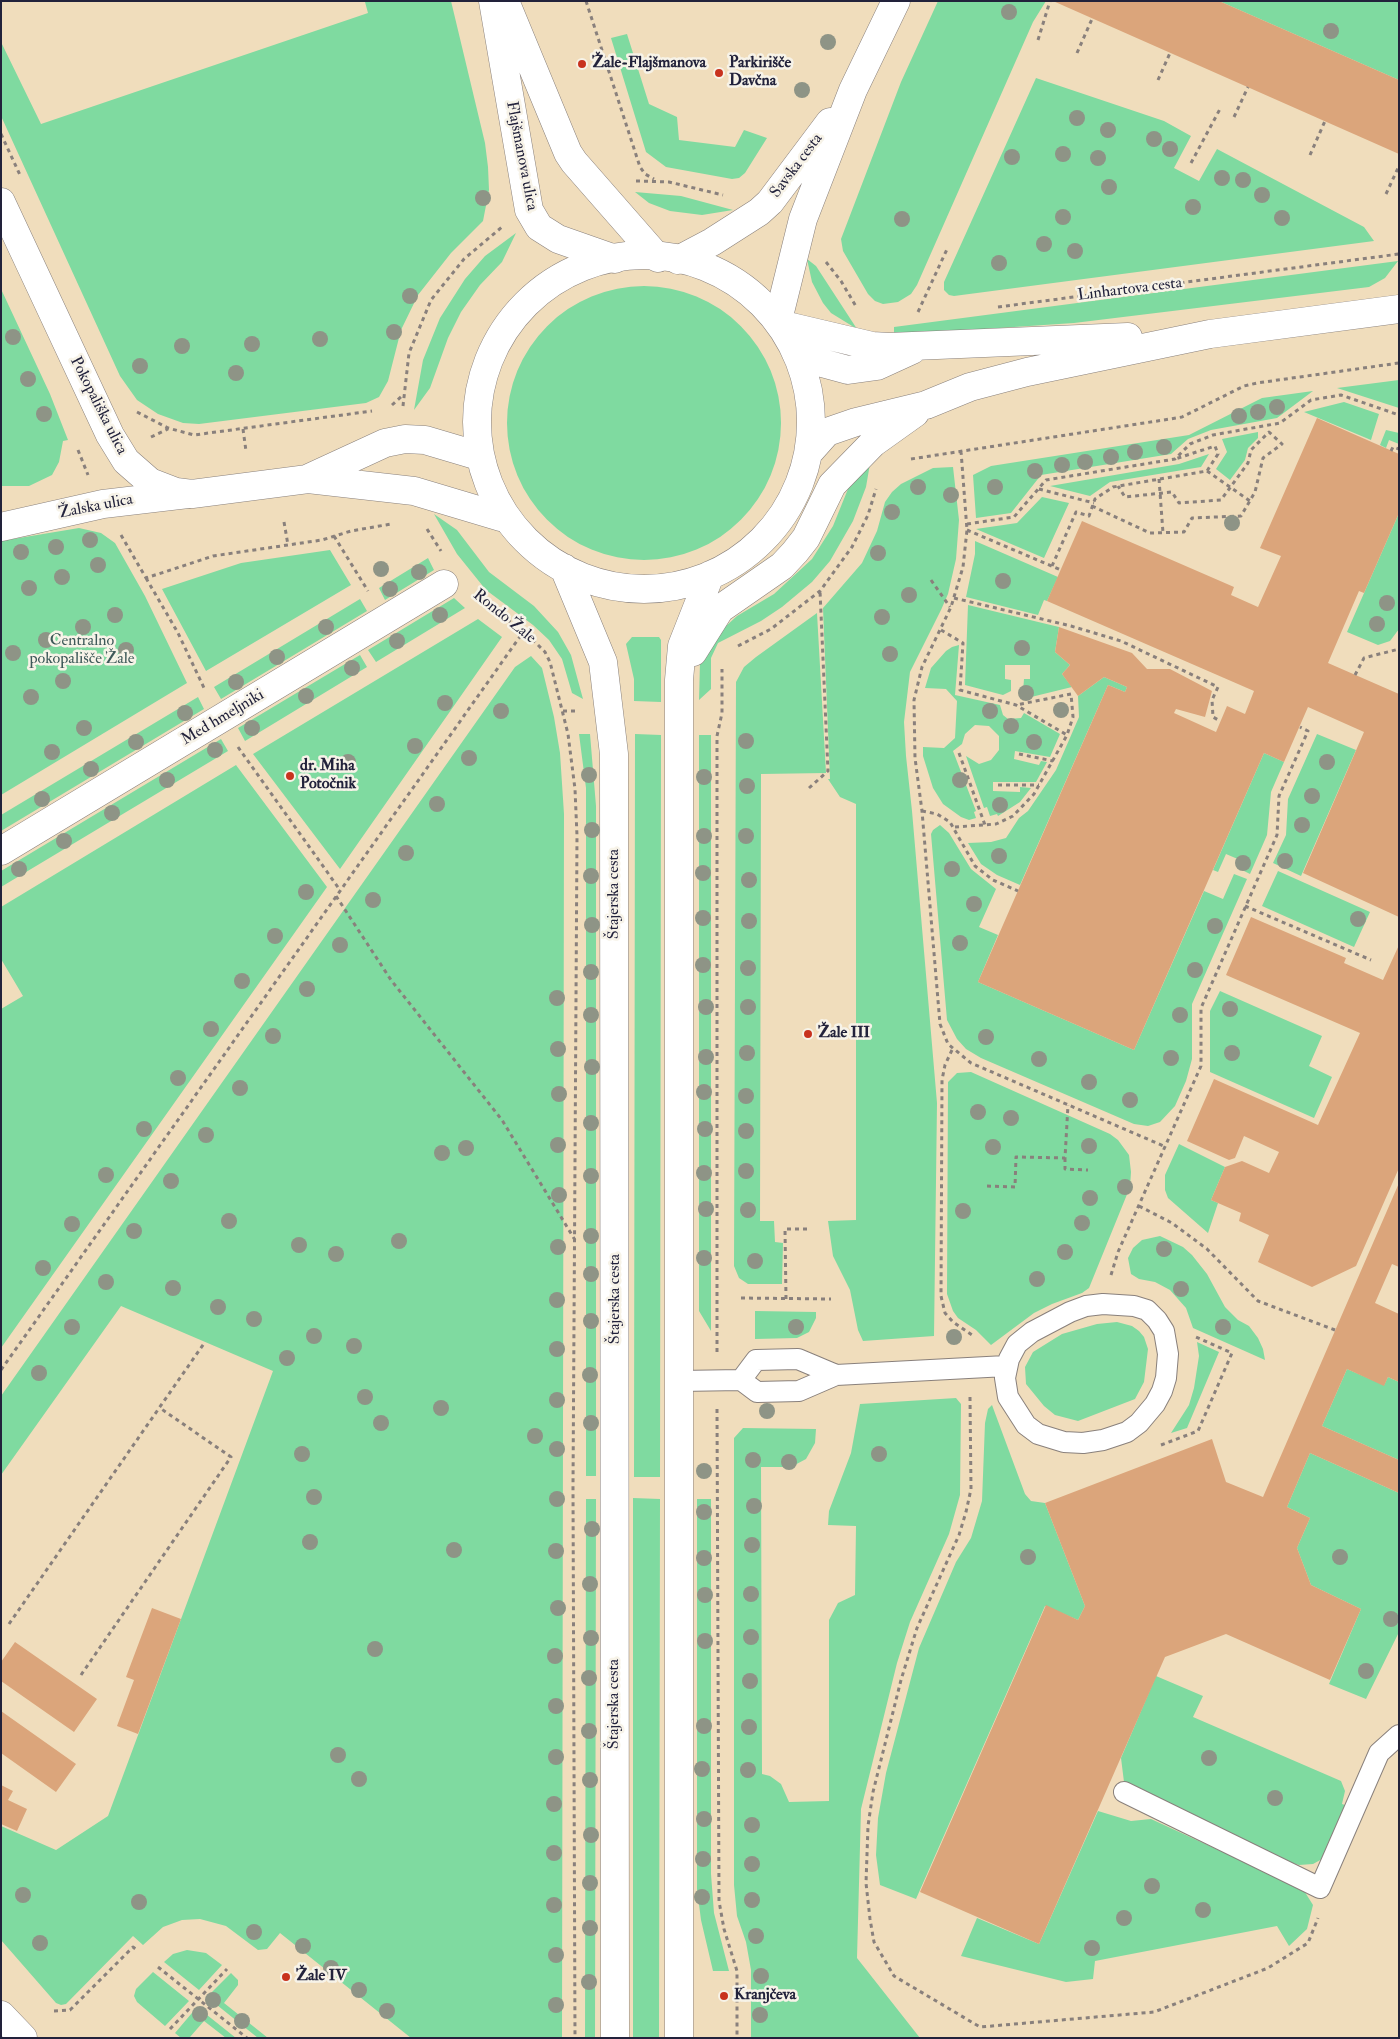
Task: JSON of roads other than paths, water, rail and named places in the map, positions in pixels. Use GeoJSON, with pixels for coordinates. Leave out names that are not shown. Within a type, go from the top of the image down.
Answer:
{"type":"FeatureCollection","features":[{"type":"Feature","properties":{"kind":"main road","name":"Flajšmanova ulica"},"geometry":{"type":"LineString","coordinates":[[493,1],[529,210],[539,227],[558,239],[615,260]]}},
{"type":"Feature","properties":{"kind":"main road","name":"Flajšmanova ulica"},"geometry":{"type":"LineString","coordinates":[[506,1],[571,158],[668,259]]}},
{"type":"Feature","properties":{"kind":"main road","name":"Savska cesta"},"geometry":{"type":"LineString","coordinates":[[781,322],[797,236],[853,90],[896,1]]}},
{"type":"Feature","properties":{"kind":"main road","name":"Savska cesta"},"geometry":{"type":"LineString","coordinates":[[668,259],[712,242],[759,212],[770,202],[782,189],[853,90]]}},
{"type":"Feature","properties":{"kind":"main road","name":"Pokopališka ulica"},"geometry":{"type":"LineString","coordinates":[[1,202],[120,454],[150,482],[176,492],[209,494],[308,479],[414,491],[501,516]]}},
{"type":"Feature","properties":{"kind":"main road"},"geometry":{"type":"LineString","coordinates":[[668,259],[712,270],[740,285],[781,322],[800,357],[809,388],[812,406],[811,450],[800,488],[778,521],[742,557],[710,575],[664,586],[636,586],[605,582],[564,568],[536,548],[501,516],[488,489],[479,456],[476,430],[478,399],[492,355],[507,327],[526,303],[539,293],[569,275],[615,260],[668,259]]}},
{"type":"Feature","properties":{"kind":"main road"},"geometry":{"type":"LineString","coordinates":[[811,450],[827,432],[856,422],[926,405],[970,387],[999,379],[1210,334],[1399,309]]}},
{"type":"Feature","properties":{"kind":"main road"},"geometry":{"type":"LineString","coordinates":[[781,322],[872,346],[920,346],[1210,334]]}},
{"type":"Feature","properties":{"kind":"main road"},"geometry":{"type":"LineString","coordinates":[[800,357],[848,370],[877,366],[920,346]]}},
{"type":"Feature","properties":{"kind":"main road"},"geometry":{"type":"LineString","coordinates":[[679,680],[709,624],[720,609],[782,566],[806,538],[832,485],[873,443],[926,405]]}},
{"type":"Feature","properties":{"kind":"main road","name":"Pokopališka ulica"},"geometry":{"type":"LineString","coordinates":[[308,479],[386,443],[405,439],[425,440],[479,456]]}},
{"type":"Feature","properties":{"kind":"main road","name":"Žalska ulica"},"geometry":{"type":"LineString","coordinates":[[1,527],[103,504],[192,494]]}},
{"type":"Feature","properties":{"kind":"main road","name":"Štajerska cesta"},"geometry":{"type":"LineString","coordinates":[[564,568],[603,662],[614,754],[615,2038]]}},
{"type":"Feature","properties":{"kind":"main road"},"geometry":{"type":"LineString","coordinates":[[679,2038],[679,680],[682,646],[710,575]]}},
{"type":"Feature","properties":{"kind":"main road","name":"Med hmeljniki"},"geometry":{"type":"LineString","coordinates":[[1,851],[444,584]]}},
{"type":"Feature","properties":{"kind":"main road"},"geometry":{"type":"LineString","coordinates":[[1,2015],[23,2038]]}},
{"type":"Feature","properties":{"kind":"lane"},"geometry":{"type":"LineString","coordinates":[[1103,1304],[1134,1306],[1147,1310],[1157,1320],[1165,1337],[1167,1366],[1162,1391],[1148,1412],[1127,1432],[1103,1440],[1082,1443],[1064,1442],[1038,1434],[1026,1426],[1008,1397],[1005,1378],[1006,1366],[1017,1344],[1032,1332],[1070,1312],[1086,1306],[1103,1304]]}},
{"type":"Feature","properties":{"kind":"lane"},"geometry":{"type":"LineString","coordinates":[[741,1380],[756,1360],[798,1359],[836,1375]]}},
{"type":"Feature","properties":{"kind":"lane"},"geometry":{"type":"LineString","coordinates":[[679,1381],[741,1380],[757,1392],[799,1391],[836,1375],[974,1366],[1006,1366]]}},
{"type":"Feature","properties":{"kind":"lane"},"geometry":{"type":"LineString","coordinates":[[1124,1792],[1320,1888],[1379,1754],[1399,1735]]}},
{"type":"Feature","properties":{"kind":"place","name":"Žale-Flajšmanova"},"geometry":{"type":"Point","coordinates":[582,64]}},
{"type":"Feature","properties":{"kind":"place","name":"Parkirišče Davčna"},"geometry":{"type":"Point","coordinates":[719,73]}},
{"type":"Feature","properties":{"kind":"place","name":"dr. Miha Potočnik"},"geometry":{"type":"Point","coordinates":[290,776]}},
{"type":"Feature","properties":{"kind":"place","name":"Žale III"},"geometry":{"type":"Point","coordinates":[808,1034]}},
{"type":"Feature","properties":{"kind":"place","name":"Žale IV"},"geometry":{"type":"Point","coordinates":[286,1977]}},
{"type":"Feature","properties":{"kind":"place","name":"Kranjčeva"},"geometry":{"type":"Point","coordinates":[724,1996]}},
{"type":"Feature","properties":{"kind":"park label","name":"Centralno pokopališče Žale"},"geometry":{"type":"Point","coordinates":[82,651]}}]}
